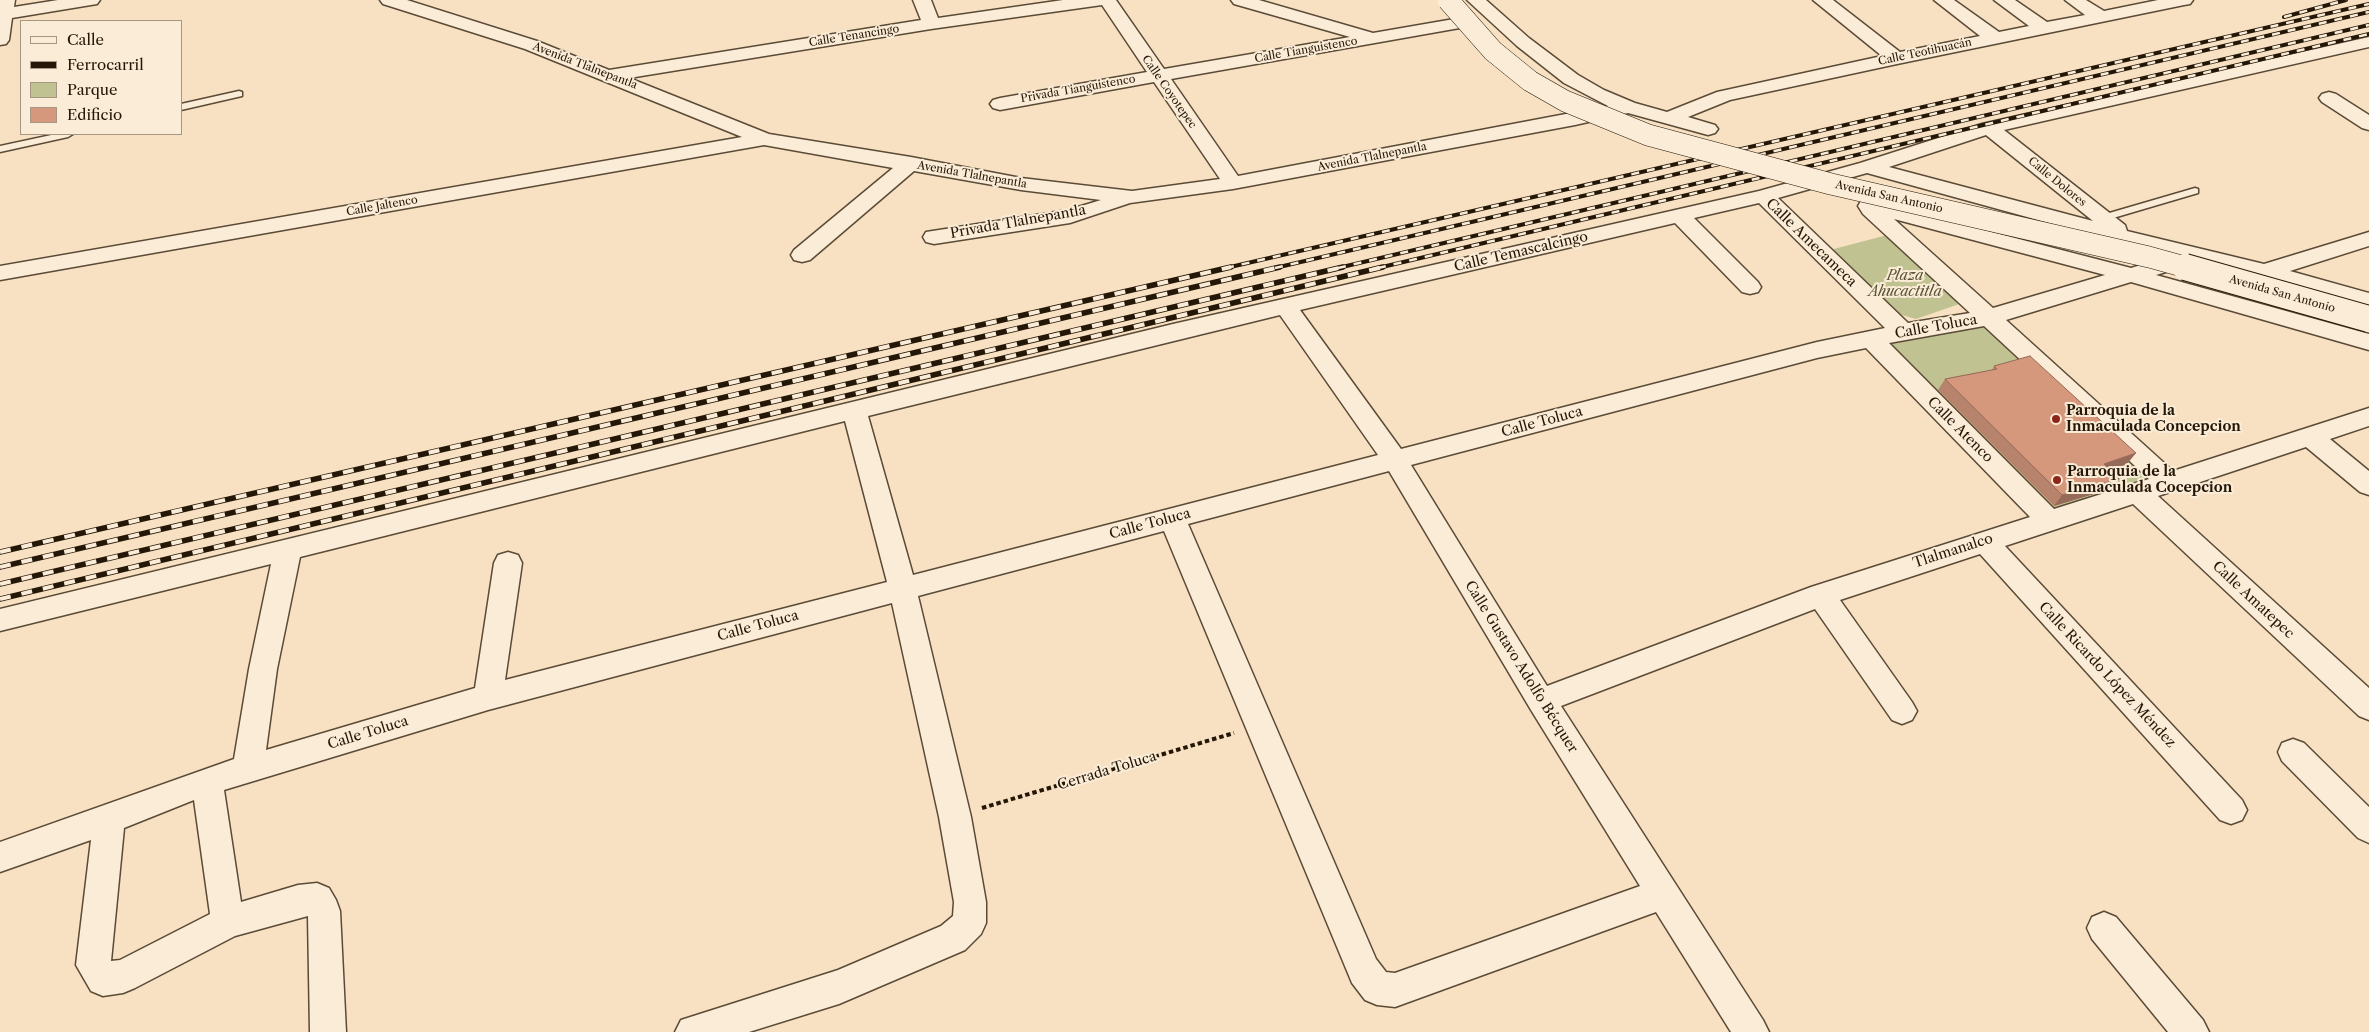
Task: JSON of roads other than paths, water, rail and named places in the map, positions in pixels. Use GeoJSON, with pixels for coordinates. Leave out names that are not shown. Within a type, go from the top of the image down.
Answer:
{"type":"FeatureCollection","features":[{"type":"Feature","properties":{"kind":"main road","name":"Avenida San Antonio"},"geometry":{"type":"LineString","coordinates":[[1448,0],[1493,51],[1530,81],[1565,101],[1648,135],[1831,184],[2148,257],[2369,319]]}},
{"type":"Feature","properties":{"kind":"street"},"geometry":{"type":"LineString","coordinates":[[0,40],[5,7],[91,0]]}},
{"type":"Feature","properties":{"kind":"street","name":"Avenida Tlalnepantla"},"geometry":{"type":"LineString","coordinates":[[389,0],[531,45],[610,75],[764,139],[1021,184],[1132,197],[1232,183],[1576,119],[1628,106]]}},
{"type":"Feature","properties":{"kind":"street"},"geometry":{"type":"LineString","coordinates":[[922,0],[931,24]]}},
{"type":"Feature","properties":{"kind":"street","name":"Calle Tenancingo"},"geometry":{"type":"LineString","coordinates":[[610,75],[931,24],[1100,0]]}},
{"type":"Feature","properties":{"kind":"street","name":"Calle Coyotepec"},"geometry":{"type":"LineString","coordinates":[[1107,0],[1232,183]]}},
{"type":"Feature","properties":{"kind":"street"},"geometry":{"type":"LineString","coordinates":[[1240,0],[1374,38]]}},
{"type":"Feature","properties":{"kind":"street"},"geometry":{"type":"LineString","coordinates":[[1476,0],[1523,42],[1571,79],[1597,94],[1628,106],[1708,129]]}},
{"type":"Feature","properties":{"kind":"street"},"geometry":{"type":"LineString","coordinates":[[1822,0],[1897,58]]}},
{"type":"Feature","properties":{"kind":"street"},"geometry":{"type":"LineString","coordinates":[[1943,0],[1994,38]]}},
{"type":"Feature","properties":{"kind":"street"},"geometry":{"type":"LineString","coordinates":[[2003,0],[2044,28]]}},
{"type":"Feature","properties":{"kind":"street"},"geometry":{"type":"LineString","coordinates":[[2074,0],[2101,17]]}},
{"type":"Feature","properties":{"kind":"street","name":"Calle Teotihuacán"},"geometry":{"type":"LineString","coordinates":[[1669,118],[1724,96],[1897,58],[2184,0]]}},
{"type":"Feature","properties":{"kind":"street","name":"Calle Tianguistenco"},"geometry":{"type":"LineString","coordinates":[[1157,75],[1454,24]]}},
{"type":"Feature","properties":{"kind":"street","name":"Calle Temascalcingo"},"geometry":{"type":"LineString","coordinates":[[0,620],[1173,332],[1763,196],[1867,167],[1989,128],[2369,42]]}},
{"type":"Feature","properties":{"kind":"street","name":"Privada Tianguistenco"},"geometry":{"type":"LineString","coordinates":[[1000,104],[1157,75]]}},
{"type":"Feature","properties":{"kind":"street"},"geometry":{"type":"LineString","coordinates":[[2328,98],[2369,124]]}},
{"type":"Feature","properties":{"kind":"street","name":"Calle Dolores"},"geometry":{"type":"LineString","coordinates":[[1989,128],[2126,237]]}},
{"type":"Feature","properties":{"kind":"street","name":"Calle Jaltenco"},"geometry":{"type":"LineString","coordinates":[[0,273],[764,139]]}},
{"type":"Feature","properties":{"kind":"street"},"geometry":{"type":"LineString","coordinates":[[802,255],[911,164]]}},
{"type":"Feature","properties":{"kind":"street","name":"Avenida San Antonio"},"geometry":{"type":"LineString","coordinates":[[1867,167],[2369,301]]}},
{"type":"Feature","properties":{"kind":"street"},"geometry":{"type":"LineString","coordinates":[[1834,176],[2170,483]]}},
{"type":"Feature","properties":{"kind":"street","name":"Calle Amecameca"},"geometry":{"type":"LineString","coordinates":[[1763,196],[1903,332]]}},
{"type":"Feature","properties":{"kind":"street","name":"Privada Tlalnepantla"},"geometry":{"type":"LineString","coordinates":[[934,236],[1070,216],[1132,197]]}},
{"type":"Feature","properties":{"kind":"street","name":"Avenida San Antonio"},"geometry":{"type":"LineString","coordinates":[[1868,206],[2131,275],[2369,342]]}},
{"type":"Feature","properties":{"kind":"street"},"geometry":{"type":"LineString","coordinates":[[1679,215],[1750,287]]}},
{"type":"Feature","properties":{"kind":"street"},"geometry":{"type":"LineString","coordinates":[[2265,272],[2369,239]]}},
{"type":"Feature","properties":{"kind":"street","name":"Calle Toluca"},"geometry":{"type":"LineString","coordinates":[[0,856],[109,819],[207,781],[488,697],[1817,350],[1903,332],[1990,317],[2198,255]]}},
{"type":"Feature","properties":{"kind":"street","name":"Calle Gustavo Adolfo Bécquer"},"geometry":{"type":"LineString","coordinates":[[1285,306],[1395,460],[1541,701],[1750,1032]]}},
{"type":"Feature","properties":{"kind":"street","name":"Calle Atenco"},"geometry":{"type":"LineString","coordinates":[[1872,340],[2049,520]]}},
{"type":"Feature","properties":{"kind":"street"},"geometry":{"type":"LineString","coordinates":[[693,1032],[839,987],[953,938],[969,923],[970,902],[955,816],[902,589],[854,410]]}},
{"type":"Feature","properties":{"kind":"street","name":"Tlalmanalco"},"geometry":{"type":"LineString","coordinates":[[1541,701],[1821,595],[2369,417]]}},
{"type":"Feature","properties":{"kind":"street"},"geometry":{"type":"LineString","coordinates":[[2311,437],[2369,485]]}},
{"type":"Feature","properties":{"kind":"street","name":"Calle Amatepec"},"geometry":{"type":"LineString","coordinates":[[2138,493],[2369,707]]}},
{"type":"Feature","properties":{"kind":"street"},"geometry":{"type":"LineString","coordinates":[[1172,518],[1258,725],[1364,971],[1377,988],[1395,990],[1664,894]]}},
{"type":"Feature","properties":{"kind":"street","name":"Calle Ricardo López Méndez"},"geometry":{"type":"LineString","coordinates":[[1984,541],[2231,810]]}},
{"type":"Feature","properties":{"kind":"street"},"geometry":{"type":"LineString","coordinates":[[248,768],[263,669],[288,549]]}},
{"type":"Feature","properties":{"kind":"street"},"geometry":{"type":"LineString","coordinates":[[488,697],[508,563]]}},
{"type":"Feature","properties":{"kind":"street"},"geometry":{"type":"LineString","coordinates":[[1821,595],[1902,711]]}},
{"type":"Feature","properties":{"kind":"street"},"geometry":{"type":"LineString","coordinates":[[2293,752],[2369,828]]}},
{"type":"Feature","properties":{"kind":"street"},"geometry":{"type":"LineString","coordinates":[[207,781],[228,922]]}},
{"type":"Feature","properties":{"kind":"street"},"geometry":{"type":"LineString","coordinates":[[109,819],[94,965],[103,979],[123,976],[228,922],[298,900],[317,899],[324,911],[328,1032]]}},
{"type":"Feature","properties":{"kind":"street"},"geometry":{"type":"LineString","coordinates":[[2104,928],[2191,1032]]}},
{"type":"Feature","properties":{"kind":"lane"},"geometry":{"type":"LineString","coordinates":[[182,107],[239,94]]}},
{"type":"Feature","properties":{"kind":"lane"},"geometry":{"type":"LineString","coordinates":[[0,150],[64,135]]}},
{"type":"Feature","properties":{"kind":"lane"},"geometry":{"type":"LineString","coordinates":[[2103,218],[2195,191]]}},
{"type":"Feature","properties":{"kind":"railway"},"geometry":{"type":"LineString","coordinates":[[2284,17],[2346,0]]}},
{"type":"Feature","properties":{"kind":"railway"},"geometry":{"type":"LineString","coordinates":[[1226,268],[2369,4]]}},
{"type":"Feature","properties":{"kind":"railway"},"geometry":{"type":"LineString","coordinates":[[1275,268],[2369,12]]}},
{"type":"Feature","properties":{"kind":"railway"},"geometry":{"type":"LineString","coordinates":[[1338,268],[2369,25]]}},
{"type":"Feature","properties":{"kind":"railway"},"geometry":{"type":"LineString","coordinates":[[1378,268],[2369,34]]}},
{"type":"Feature","properties":{"kind":"railway"},"geometry":{"type":"LineString","coordinates":[[0,552],[1231,267]]}},
{"type":"Feature","properties":{"kind":"railway"},"geometry":{"type":"LineString","coordinates":[[0,567],[1280,267]]}},
{"type":"Feature","properties":{"kind":"railway"},"geometry":{"type":"LineString","coordinates":[[0,584],[1343,267]]}},
{"type":"Feature","properties":{"kind":"railway"},"geometry":{"type":"LineString","coordinates":[[0,599],[1383,267]]}},
{"type":"Feature","properties":{"kind":"place","name":"Parroquia de la Inmaculada Concepcion"},"geometry":{"type":"Point","coordinates":[2056,419]}},
{"type":"Feature","properties":{"kind":"place","name":"Parroquia de la Inmaculada Cocepcion"},"geometry":{"type":"Point","coordinates":[2057,480]}},
{"type":"Feature","properties":{"kind":"park label","name":"Plaza Ahucactitla"},"geometry":{"type":"Point","coordinates":[1905,284]}}]}
